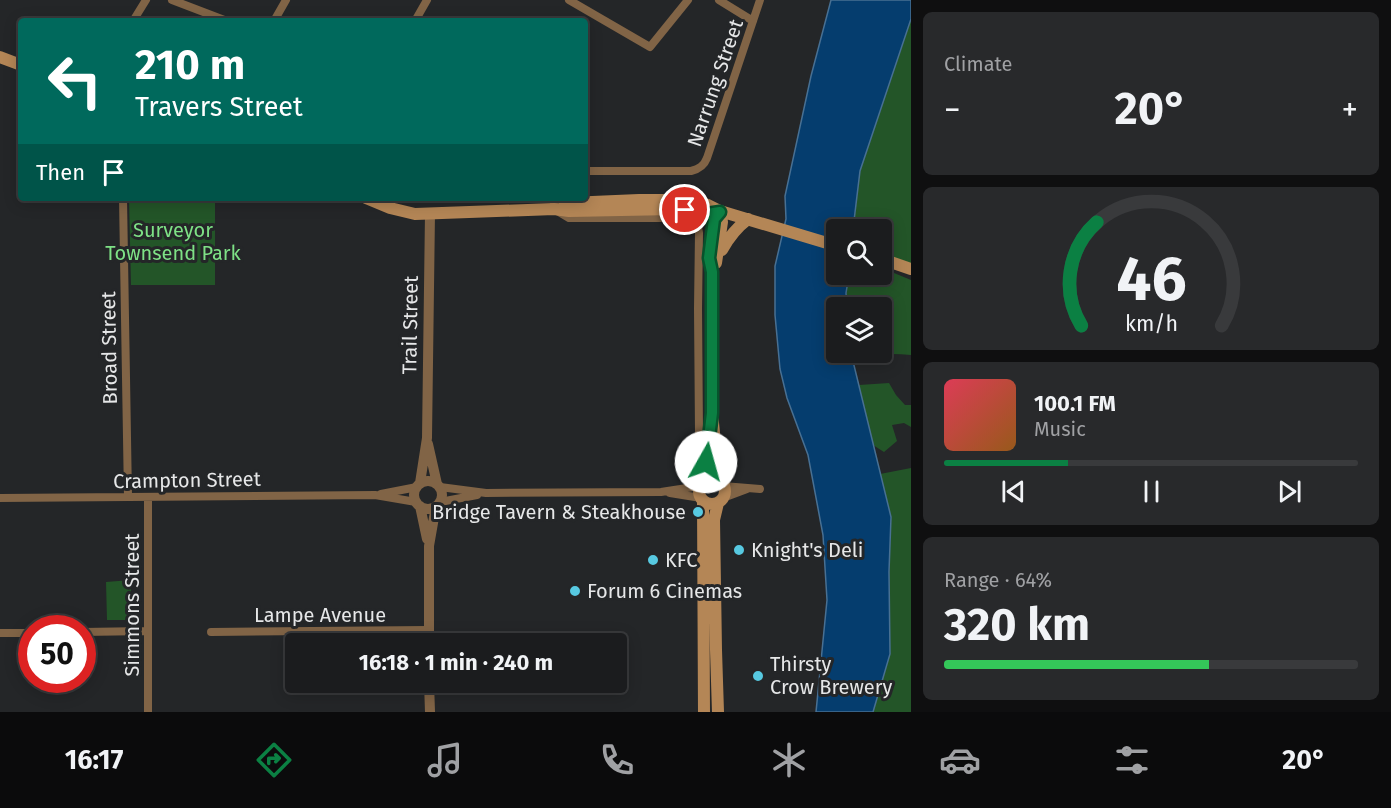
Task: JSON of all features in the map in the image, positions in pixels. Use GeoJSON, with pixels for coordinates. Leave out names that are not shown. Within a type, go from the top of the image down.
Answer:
{"type":"FeatureCollection","features":[{"type":"Feature","properties":{"kind":"main road"},"geometry":{"type":"LineString","coordinates":[[0,57],[18,64]]}},
{"type":"Feature","properties":{"kind":"main road"},"geometry":{"type":"LineString","coordinates":[[373,201],[405,212],[430,213],[554,203],[679,200],[708,205],[720,212],[826,243]]}},
{"type":"Feature","properties":{"kind":"main road"},"geometry":{"type":"LineString","coordinates":[[715,266],[709,258],[714,219],[720,212]]}},
{"type":"Feature","properties":{"kind":"main road"},"geometry":{"type":"LineString","coordinates":[[718,712],[710,650],[702,491],[712,413],[715,266],[728,239],[737,227],[752,220]]}},
{"type":"Feature","properties":{"kind":"main road"},"geometry":{"type":"LineString","coordinates":[[892,262],[911,269]]}},
{"type":"Feature","properties":{"kind":"main road"},"geometry":{"type":"LineString","coordinates":[[704,712],[710,650],[714,520],[721,492],[712,413]]}},
{"type":"Feature","properties":{"kind":"main road"},"geometry":{"type":"LineString","coordinates":[[702,491],[712,478],[721,492]]}},
{"type":"Feature","properties":{"kind":"main road"},"geometry":{"type":"LineString","coordinates":[[702,491],[710,504],[721,492]]}},
{"type":"Feature","properties":{"kind":"street"},"geometry":{"type":"LineString","coordinates":[[135,18],[146,0]]}},
{"type":"Feature","properties":{"kind":"street"},"geometry":{"type":"LineString","coordinates":[[172,0],[219,18]]}},
{"type":"Feature","properties":{"kind":"street"},"geometry":{"type":"LineString","coordinates":[[276,18],[286,0]]}},
{"type":"Feature","properties":{"kind":"street"},"geometry":{"type":"LineString","coordinates":[[417,18],[428,0]]}},
{"type":"Feature","properties":{"kind":"street"},"geometry":{"type":"LineString","coordinates":[[569,0],[650,47],[688,0]]}},
{"type":"Feature","properties":{"kind":"street"},"geometry":{"type":"LineString","coordinates":[[719,0],[753,21]]}},
{"type":"Feature","properties":{"kind":"street","name":"Narrung Street"},"geometry":{"type":"LineString","coordinates":[[588,171],[691,171],[702,167],[760,0]]}},
{"type":"Feature","properties":{"kind":"street","name":"Broad Street"},"geometry":{"type":"LineString","coordinates":[[123,201],[128,497]]}},
{"type":"Feature","properties":{"kind":"street"},"geometry":{"type":"LineString","coordinates":[[554,203],[569,218],[684,218],[693,220],[697,224],[699,234],[699,433],[706,462]]}},
{"type":"Feature","properties":{"kind":"street","name":"Trail Street"},"geometry":{"type":"LineString","coordinates":[[418,485],[427,438],[430,213]]}},
{"type":"Feature","properties":{"kind":"street","name":"Trail Street"},"geometry":{"type":"LineString","coordinates":[[427,438],[438,485]]}},
{"type":"Feature","properties":{"kind":"street"},"geometry":{"type":"LineString","coordinates":[[429,546],[414,495],[418,485],[428,481],[438,485],[486,493],[702,491]]}},
{"type":"Feature","properties":{"kind":"street","name":"Crampton Street"},"geometry":{"type":"LineString","coordinates":[[375,495],[418,485]]}},
{"type":"Feature","properties":{"kind":"street"},"geometry":{"type":"LineString","coordinates":[[428,633],[429,546],[442,495],[438,485]]}},
{"type":"Feature","properties":{"kind":"street"},"geometry":{"type":"LineString","coordinates":[[721,492],[757,488]]}},
{"type":"Feature","properties":{"kind":"street"},"geometry":{"type":"LineString","coordinates":[[418,504],[428,509],[438,504],[486,493]]}},
{"type":"Feature","properties":{"kind":"street","name":"Crampton Street"},"geometry":{"type":"LineString","coordinates":[[0,498],[375,495],[418,504]]}},
{"type":"Feature","properties":{"kind":"street","name":"Simmons Street"},"geometry":{"type":"LineString","coordinates":[[148,497],[148,712]]}},
{"type":"Feature","properties":{"kind":"street","name":"Lampe Avenue"},"geometry":{"type":"LineString","coordinates":[[212,632],[428,630]]}},
{"type":"Feature","properties":{"kind":"street"},"geometry":{"type":"LineString","coordinates":[[96,632],[148,631]]}},
{"type":"Feature","properties":{"kind":"street"},"geometry":{"type":"LineString","coordinates":[[0,633],[18,633]]}},
{"type":"Feature","properties":{"kind":"street"},"geometry":{"type":"LineString","coordinates":[[429,693],[430,712]]}},
{"type":"Feature","properties":{"kind":"green space"},"geometry":{"type":"Polygon","coordinates":[[[911,19],[911,269],[892,259],[892,219],[854,219],[860,171],[911,19]]]}},
{"type":"Feature","properties":{"kind":"green space","name":"Surveyor Townsend Park"},"geometry":{"type":"Polygon","coordinates":[[[129,201],[215,201],[215,285],[131,285],[129,201]]]}},
{"type":"Feature","properties":{"kind":"green space"},"geometry":{"type":"Polygon","coordinates":[[[892,272],[911,280],[911,355],[892,354],[892,297],[846,297],[847,285],[892,285],[892,272]]]}},
{"type":"Feature","properties":{"kind":"green space"},"geometry":{"type":"Polygon","coordinates":[[[889,383],[905,405],[911,405],[911,427],[904,423],[892,425],[897,441],[884,452],[873,445],[859,385],[889,383]]]}},
{"type":"Feature","properties":{"kind":"green space"},"geometry":{"type":"Polygon","coordinates":[[[911,468],[911,712],[873,712],[890,654],[891,517],[880,474],[911,468]]]}},
{"type":"Feature","properties":{"kind":"green space"},"geometry":{"type":"Polygon","coordinates":[[[131,580],[131,620],[107,620],[106,582],[131,580]]]}},
{"type":"Feature","properties":{"kind":"water"},"geometry":{"type":"Polygon","coordinates":[[[831,0],[911,0],[911,19],[860,171],[854,219],[826,219],[826,285],[847,285],[846,297],[826,297],[826,363],[853,363],[891,517],[890,654],[873,712],[816,712],[827,600],[823,535],[808,455],[787,398],[780,369],[775,315],[775,266],[786,219],[785,196],[811,76],[831,0]]]}},
{"type":"Feature","properties":{"kind":"place","name":"Bridge Tavern & Steakhouse"},"geometry":{"type":"Point","coordinates":[698,512]}},
{"type":"Feature","properties":{"kind":"place","name":"Knight's Deli"},"geometry":{"type":"Point","coordinates":[739,550]}},
{"type":"Feature","properties":{"kind":"place","name":"KFC"},"geometry":{"type":"Point","coordinates":[653,560]}},
{"type":"Feature","properties":{"kind":"place","name":"Forum 6 Cinemas"},"geometry":{"type":"Point","coordinates":[575,591]}},
{"type":"Feature","properties":{"kind":"place","name":"Thirsty Crow Brewery"},"geometry":{"type":"Point","coordinates":[758,676]}},
{"type":"Feature","properties":{"kind":"route"},"geometry":{"type":"LineString","coordinates":[[685,210],[707,214],[720,212],[714,219],[709,258],[712,272],[712,413],[706,462]]}}]}
